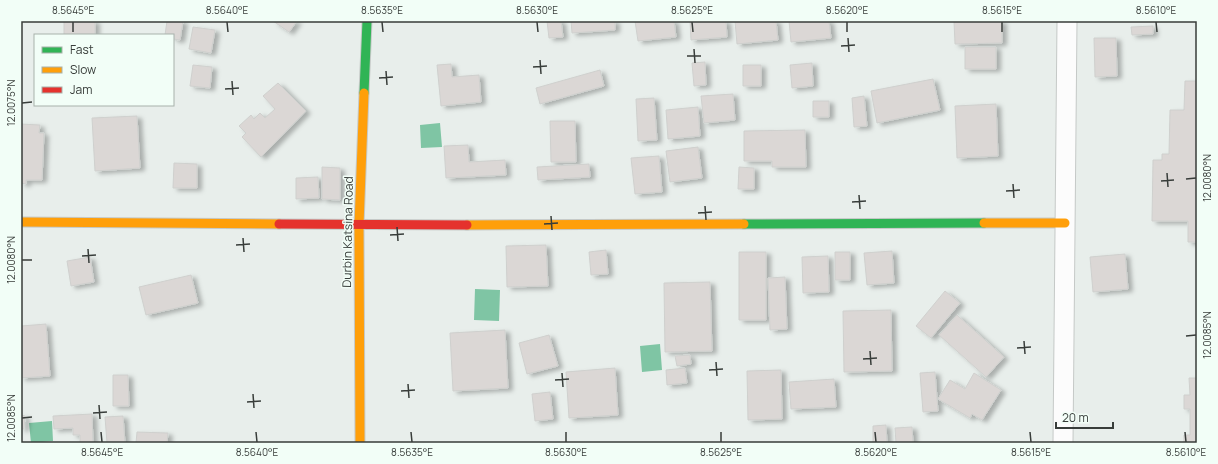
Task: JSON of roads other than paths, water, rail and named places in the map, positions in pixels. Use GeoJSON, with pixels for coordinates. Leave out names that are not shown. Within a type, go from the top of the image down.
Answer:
{"type":"FeatureCollection","features":[{"type":"Feature","properties":{"kind":"street","name":"Durbin Katsina Road"},"geometry":{"type":"LineString","coordinates":[[360,443],[359,225],[367,21]]}},
{"type":"Feature","properties":{"kind":"street"},"geometry":{"type":"LineString","coordinates":[[1063,443],[1067,21]]}},
{"type":"Feature","properties":{"kind":"street"},"geometry":{"type":"LineString","coordinates":[[21,222],[359,225],[1065,223]]}}]}
